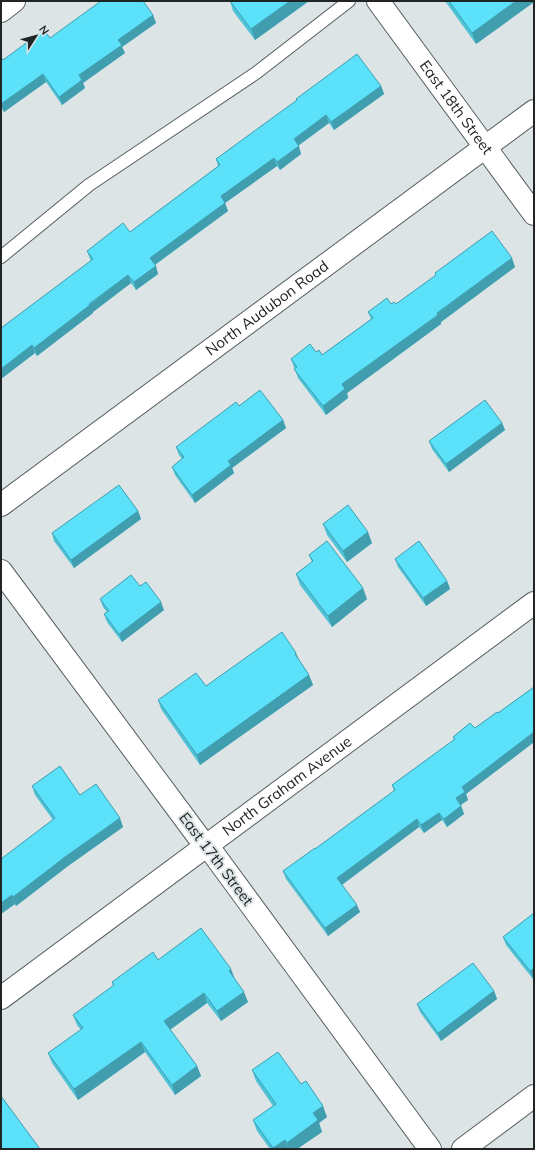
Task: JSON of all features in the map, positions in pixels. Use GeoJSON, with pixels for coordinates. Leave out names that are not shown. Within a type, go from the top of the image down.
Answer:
{"type":"FeatureCollection","features":[{"type":"Feature","properties":{"kind":"street"},"geometry":{"type":"LineString","coordinates":[[1,11],[14,1]]}},
{"type":"Feature","properties":{"kind":"street","name":"East 18th Street"},"geometry":{"type":"LineString","coordinates":[[378,1],[534,214]]}},
{"type":"Feature","properties":{"kind":"street","name":"North Audubon Road"},"geometry":{"type":"LineString","coordinates":[[1,505],[534,111]]}},
{"type":"Feature","properties":{"kind":"street","name":"East 17th Street"},"geometry":{"type":"LineString","coordinates":[[1,571],[202,843],[207,845],[430,1149]]}},
{"type":"Feature","properties":{"kind":"street","name":"North Graham Avenue"},"geometry":{"type":"LineString","coordinates":[[1,998],[534,603]]}},
{"type":"Feature","properties":{"kind":"street"},"geometry":{"type":"LineString","coordinates":[[462,1149],[534,1096]]}},
{"type":"Feature","properties":{"kind":"lane"},"geometry":{"type":"LineString","coordinates":[[1,257],[89,185],[256,73],[348,1]]}},
{"type":"Feature","properties":{"kind":"building"},"geometry":{"type":"Polygon","coordinates":[[[101,1],[143,1],[153,15],[118,40],[122,45],[79,75],[82,80],[59,97],[43,74],[1,104],[1,57],[3,60],[44,30],[50,38],[101,1]]]}},
{"type":"Feature","properties":{"kind":"building"},"geometry":{"type":"Polygon","coordinates":[[[230,1],[290,1],[251,29],[230,1]]]}},
{"type":"Feature","properties":{"kind":"building"},"geometry":{"type":"Polygon","coordinates":[[[449,1],[516,1],[472,33],[449,1]]]}},
{"type":"Feature","properties":{"kind":"building"},"geometry":{"type":"Polygon","coordinates":[[[357,54],[381,86],[331,122],[326,115],[294,139],[299,146],[277,162],[274,158],[221,196],[225,203],[150,258],[156,266],[134,282],[128,275],[34,348],[32,345],[1,369],[1,328],[93,259],[87,251],[123,223],[130,232],[220,165],[216,159],[357,54]]]}},
{"type":"Feature","properties":{"kind":"building"},"geometry":{"type":"Polygon","coordinates":[[[492,231],[512,258],[437,313],[438,315],[342,384],[345,389],[323,406],[294,369],[297,367],[291,359],[310,344],[316,352],[319,350],[322,355],[373,318],[368,312],[387,298],[391,304],[394,302],[396,304],[492,231]]]}},
{"type":"Feature","properties":{"kind":"building"},"geometry":{"type":"Polygon","coordinates":[[[260,390],[283,420],[228,461],[231,465],[192,495],[172,467],[184,457],[176,447],[236,402],[239,406],[260,390]]]}},
{"type":"Feature","properties":{"kind":"building"},"geometry":{"type":"Polygon","coordinates":[[[485,400],[502,423],[446,464],[429,441],[485,400]]]}},
{"type":"Feature","properties":{"kind":"building"},"geometry":{"type":"Polygon","coordinates":[[[119,485],[138,511],[71,560],[52,533],[119,485]]]}},
{"type":"Feature","properties":{"kind":"building"},"geometry":{"type":"Polygon","coordinates":[[[348,505],[368,532],[343,551],[323,524],[348,505]]]}},
{"type":"Feature","properties":{"kind":"building"},"geometry":{"type":"Polygon","coordinates":[[[327,541],[363,588],[328,616],[296,574],[313,561],[309,555],[327,541]]]}},
{"type":"Feature","properties":{"kind":"building"},"geometry":{"type":"Polygon","coordinates":[[[419,541],[447,581],[423,598],[395,559],[419,541]]]}},
{"type":"Feature","properties":{"kind":"building"},"geometry":{"type":"Polygon","coordinates":[[[131,575],[140,586],[146,582],[161,602],[119,634],[104,614],[109,611],[100,599],[131,575]]]}},
{"type":"Feature","properties":{"kind":"building"},"geometry":{"type":"Polygon","coordinates":[[[282,632],[309,675],[197,755],[158,700],[196,673],[206,686],[282,632]]]}},
{"type":"Feature","properties":{"kind":"building"},"geometry":{"type":"Polygon","coordinates":[[[534,687],[534,732],[462,787],[465,792],[456,798],[461,806],[444,819],[439,813],[421,825],[417,819],[337,878],[357,905],[325,928],[283,871],[395,790],[392,785],[455,739],[453,737],[470,723],[475,728],[534,687]]]}},
{"type":"Feature","properties":{"kind":"building"},"geometry":{"type":"Polygon","coordinates":[[[60,766],[80,795],[96,784],[120,818],[65,857],[13,897],[12,895],[1,903],[1,859],[55,818],[32,786],[60,766]]]}},
{"type":"Feature","properties":{"kind":"building"},"geometry":{"type":"Polygon","coordinates":[[[534,913],[534,968],[530,971],[503,937],[534,913]]]}},
{"type":"Feature","properties":{"kind":"building"},"geometry":{"type":"Polygon","coordinates":[[[201,928],[231,969],[229,971],[244,992],[217,1011],[204,993],[164,1021],[197,1066],[172,1085],[141,1042],[74,1089],[48,1053],[83,1028],[73,1015],[114,985],[112,982],[153,952],[158,960],[201,928]]]}},
{"type":"Feature","properties":{"kind":"building"},"geometry":{"type":"Polygon","coordinates":[[[473,963],[494,991],[438,1033],[417,1004],[473,963]]]}},
{"type":"Feature","properties":{"kind":"building"},"geometry":{"type":"Polygon","coordinates":[[[278,1052],[301,1084],[306,1081],[323,1106],[313,1113],[318,1120],[287,1143],[285,1140],[273,1148],[253,1120],[276,1104],[252,1070],[278,1052]]]}},
{"type":"Feature","properties":{"kind":"building"},"geometry":{"type":"Polygon","coordinates":[[[1,1096],[40,1149],[1,1149],[1,1096]]]}}]}
